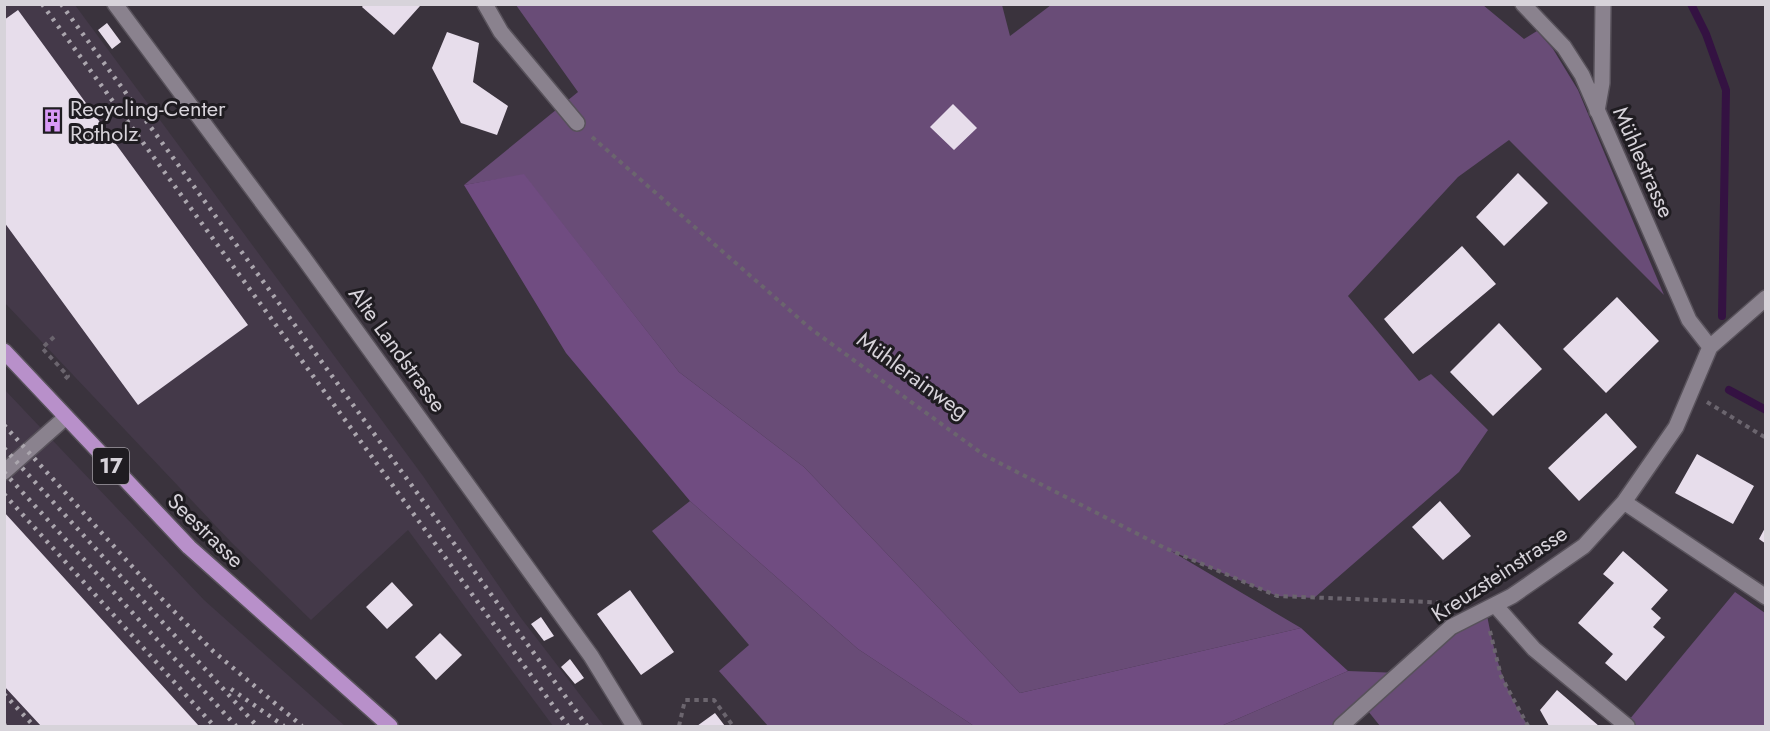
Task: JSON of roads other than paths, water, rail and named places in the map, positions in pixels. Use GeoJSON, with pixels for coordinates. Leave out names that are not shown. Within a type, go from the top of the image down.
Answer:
{"type":"FeatureCollection","features":[{"type":"Feature","properties":{"kind":"main road","name":"Seestrasse"},"geometry":{"type":"LineString","coordinates":[[4,351],[205,562],[390,726]]}},
{"type":"Feature","properties":{"kind":"street","name":"Alte Landstrasse"},"geometry":{"type":"LineString","coordinates":[[115,4],[310,266],[565,619],[609,681],[634,726]]}},
{"type":"Feature","properties":{"kind":"street"},"geometry":{"type":"LineString","coordinates":[[485,4],[501,32],[577,123]]}},
{"type":"Feature","properties":{"kind":"street","name":"Mühlestrasse"},"geometry":{"type":"LineString","coordinates":[[1523,4],[1564,47],[1582,75],[1689,320],[1710,347]]}},
{"type":"Feature","properties":{"kind":"street"},"geometry":{"type":"LineString","coordinates":[[1597,111],[1602,83],[1603,4]]}},
{"type":"Feature","properties":{"kind":"street","name":"Kreuzsteinstrasse"},"geometry":{"type":"LineString","coordinates":[[1341,726],[1437,638],[1463,621],[1528,586],[1584,546],[1624,502],[1676,427],[1710,347],[1766,298]]}},
{"type":"Feature","properties":{"kind":"street"},"geometry":{"type":"LineString","coordinates":[[4,472],[66,417]]}},
{"type":"Feature","properties":{"kind":"street"},"geometry":{"type":"LineString","coordinates":[[1624,502],[1766,597]]}},
{"type":"Feature","properties":{"kind":"street"},"geometry":{"type":"LineString","coordinates":[[1490,607],[1534,649],[1627,726]]}},
{"type":"Feature","properties":{"kind":"waterway"},"geometry":{"type":"LineString","coordinates":[[1691,4],[1706,34],[1726,90],[1722,316]]}},
{"type":"Feature","properties":{"kind":"waterway"},"geometry":{"type":"LineString","coordinates":[[1729,390],[1766,410]]}},
{"type":"Feature","properties":{"kind":"railway"},"geometry":{"type":"LineString","coordinates":[[42,4],[568,726]]}},
{"type":"Feature","properties":{"kind":"railway"},"geometry":{"type":"LineString","coordinates":[[61,4],[587,726]]}},
{"type":"Feature","properties":{"kind":"railway"},"geometry":{"type":"LineString","coordinates":[[4,425],[158,595],[213,651],[302,726]]}},
{"type":"Feature","properties":{"kind":"railway"},"geometry":{"type":"LineString","coordinates":[[4,448],[257,726]]}},
{"type":"Feature","properties":{"kind":"railway"},"geometry":{"type":"LineString","coordinates":[[4,472],[236,726]]}},
{"type":"Feature","properties":{"kind":"railway"},"geometry":{"type":"LineString","coordinates":[[4,494],[214,726]]}},
{"type":"Feature","properties":{"kind":"railway"},"geometry":{"type":"LineString","coordinates":[[231,689],[284,726]]}},
{"type":"Feature","properties":{"kind":"railway"},"geometry":{"type":"LineString","coordinates":[[4,694],[34,726]]}},
{"type":"Feature","properties":{"kind":"place","name":"Recycling-Center Rotholz"},"geometry":{"type":"Point","coordinates":[52,121]}}]}
